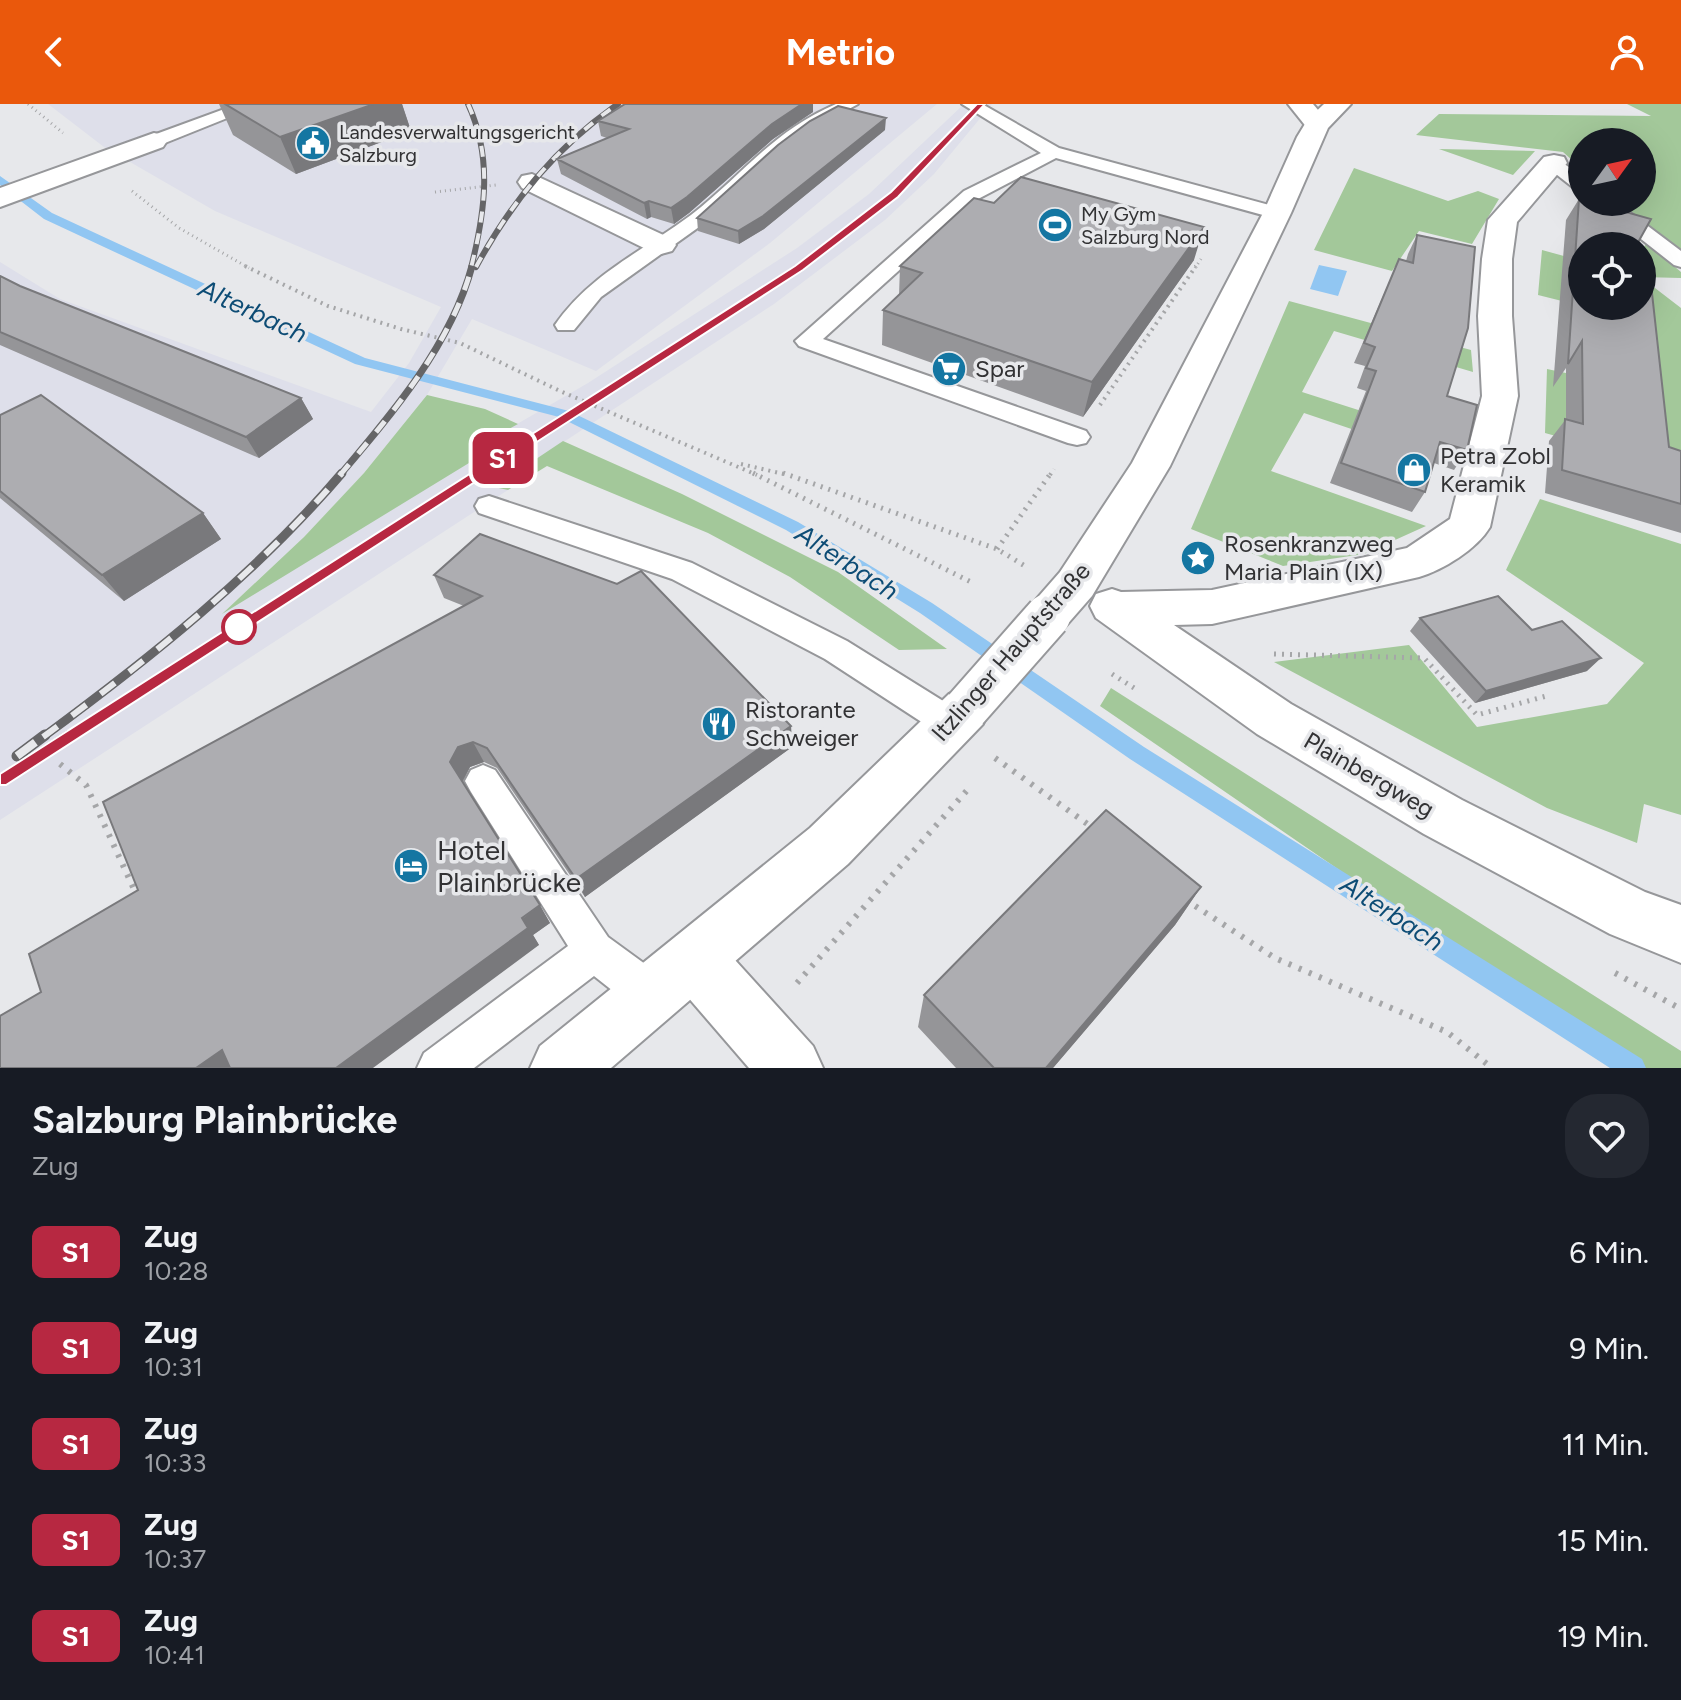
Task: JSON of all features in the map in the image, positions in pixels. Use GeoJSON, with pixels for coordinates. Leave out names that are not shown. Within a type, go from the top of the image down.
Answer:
{"type":"FeatureCollection","features":[{"type":"Feature","properties":{"kind":"street","name":"Itzlinger Hauptstraße"},"geometry":{"type":"LineString","coordinates":[[562,1068],[674,978],[829,846],[1080,603],[1277,213],[1317,109]]}},
{"type":"Feature","properties":{"kind":"street"},"geometry":{"type":"LineString","coordinates":[[0,198],[154,141]]}},
{"type":"Feature","properties":{"kind":"street"},"geometry":{"type":"LineString","coordinates":[[1080,603],[1212,607],[1419,561],[1469,527],[1500,396],[1495,316],[1497,259],[1503,220],[1568,174]]}},
{"type":"Feature","properties":{"kind":"street"},"geometry":{"type":"LineString","coordinates":[[532,182],[661,245]]}},
{"type":"Feature","properties":{"kind":"street","name":"Plainbergweg"},"geometry":{"type":"LineString","coordinates":[[1080,603],[1430,810],[1630,914],[1681,934]]}},
{"type":"Feature","properties":{"kind":"street"},"geometry":{"type":"LineString","coordinates":[[674,978],[791,1068]]}},
{"type":"Feature","properties":{"kind":"lane"},"geometry":{"type":"LineString","coordinates":[[154,141],[254,104]]}},
{"type":"Feature","properties":{"kind":"lane"},"geometry":{"type":"LineString","coordinates":[[566,325],[580,302],[610,277],[700,217],[763,157],[831,111],[850,104]]}},
{"type":"Feature","properties":{"kind":"lane"},"geometry":{"type":"LineString","coordinates":[[975,105],[1053,152],[1277,213]]}},
{"type":"Feature","properties":{"kind":"lane"},"geometry":{"type":"LineString","coordinates":[[1053,152],[1046,159],[998,179],[971,195],[807,341],[1077,437]]}},
{"type":"Feature","properties":{"kind":"lane"},"geometry":{"type":"LineString","coordinates":[[1622,216],[1681,261]]}},
{"type":"Feature","properties":{"kind":"lane"},"geometry":{"type":"LineString","coordinates":[[489,506],[682,571],[959,717]]}},
{"type":"Feature","properties":{"kind":"lane"},"geometry":{"type":"LineString","coordinates":[[483,781],[594,951],[674,978]]}},
{"type":"Feature","properties":{"kind":"lane"},"geometry":{"type":"LineString","coordinates":[[439,1068],[594,951]]}},
{"type":"Feature","properties":{"kind":"path"},"geometry":{"type":"LineString","coordinates":[[28,104],[179,228],[271,281],[342,310],[401,329],[460,343],[560,391],[733,463],[971,582]]}},
{"type":"Feature","properties":{"kind":"path"},"geometry":{"type":"LineString","coordinates":[[435,192],[532,182]]}},
{"type":"Feature","properties":{"kind":"path"},"geometry":{"type":"LineString","coordinates":[[1106,395],[1202,258],[1212,261]]}},
{"type":"Feature","properties":{"kind":"path"},"geometry":{"type":"LineString","coordinates":[[997,549],[1077,437]]}},
{"type":"Feature","properties":{"kind":"path"},"geometry":{"type":"LineString","coordinates":[[733,463],[780,472],[997,549],[1027,568]]}},
{"type":"Feature","properties":{"kind":"path"},"geometry":{"type":"LineString","coordinates":[[1272,654],[1424,658],[1477,715],[1550,695]]}},
{"type":"Feature","properties":{"kind":"path"},"geometry":{"type":"LineString","coordinates":[[986,768],[997,756],[1101,834]]}},
{"type":"Feature","properties":{"kind":"path"},"geometry":{"type":"LineString","coordinates":[[60,764],[86,785],[139,900]]}},
{"type":"Feature","properties":{"kind":"path"},"geometry":{"type":"LineString","coordinates":[[810,969],[976,780]]}},
{"type":"Feature","properties":{"kind":"path"},"geometry":{"type":"LineString","coordinates":[[1182,897],[1275,958],[1447,1032],[1492,1068]]}},
{"type":"Feature","properties":{"kind":"shaded area"},"geometry":{"type":"Polygon","coordinates":[[[48,104],[937,104],[770,243],[596,371],[472,319],[427,395],[364,473],[304,537],[225,611],[477,447],[588,383],[797,248],[869,194],[964,104],[992,104],[934,174],[885,220],[774,304],[495,487],[508,490],[0,820],[0,262],[60,299],[371,412],[409,363],[441,307],[215,211],[104,147],[48,104]]]}},
{"type":"Feature","properties":{"kind":"green space"},"geometry":{"type":"Polygon","coordinates":[[[1627,104],[1681,104],[1681,255],[1635,216],[1656,216],[1656,128],[1568,128],[1568,156],[1563,152],[1416,135],[1439,114],[1651,116],[1627,104]]]}},
{"type":"Feature","properties":{"kind":"green space"},"geometry":{"type":"Polygon","coordinates":[[[1439,149],[1535,151],[1513,175],[1439,149]]]}},
{"type":"Feature","properties":{"kind":"green space"},"geometry":{"type":"Polygon","coordinates":[[[1354,168],[1448,201],[1478,191],[1499,199],[1472,244],[1419,231],[1392,271],[1314,250],[1354,168]]]}},
{"type":"Feature","properties":{"kind":"green space"},"geometry":{"type":"Polygon","coordinates":[[[1542,250],[1568,257],[1568,302],[1538,295],[1542,250]]]}},
{"type":"Feature","properties":{"kind":"green space"},"geometry":{"type":"Polygon","coordinates":[[[1656,251],[1681,272],[1681,278],[1656,277],[1656,251]]]}},
{"type":"Feature","properties":{"kind":"green space"},"geometry":{"type":"Polygon","coordinates":[[[1656,289],[1681,308],[1681,471],[1545,433],[1547,369],[1651,391],[1642,321],[1638,320],[1656,320],[1656,289]]]}},
{"type":"Feature","properties":{"kind":"green space"},"geometry":{"type":"Polygon","coordinates":[[[1289,301],[1471,350],[1473,372],[1334,331],[1302,392],[1399,423],[1393,443],[1304,413],[1271,471],[1426,526],[1364,554],[1283,566],[1191,529],[1289,301]]]}},
{"type":"Feature","properties":{"kind":"green space"},"geometry":{"type":"Polygon","coordinates":[[[427,395],[485,409],[518,424],[477,447],[469,463],[222,614],[304,537],[364,473],[427,395]]]}},
{"type":"Feature","properties":{"kind":"green space"},"geometry":{"type":"Polygon","coordinates":[[[563,441],[682,494],[838,572],[947,649],[899,650],[790,577],[708,533],[547,466],[508,490],[494,487],[563,441]]]}},
{"type":"Feature","properties":{"kind":"green space"},"geometry":{"type":"Polygon","coordinates":[[[1540,499],[1681,544],[1681,815],[1644,804],[1637,843],[1547,808],[1274,662],[1409,645],[1477,727],[1607,704],[1644,663],[1506,570],[1540,499]]]}},
{"type":"Feature","properties":{"kind":"green space"},"geometry":{"type":"Polygon","coordinates":[[[1111,688],[1681,1051],[1681,1068],[1628,1068],[1100,706],[1111,688]]]}},
{"type":"Feature","properties":{"kind":"water"},"geometry":{"type":"Polygon","coordinates":[[[1319,265],[1347,271],[1338,296],[1310,289],[1319,265]]]}},
{"type":"Feature","properties":{"kind":"building"},"geometry":{"type":"Polygon","coordinates":[[[225,104],[374,104],[280,137],[225,104]]]}},
{"type":"Feature","properties":{"kind":"building"},"geometry":{"type":"Polygon","coordinates":[[[625,104],[802,104],[772,124],[671,208],[649,201],[644,203],[557,159],[629,129],[598,121],[625,104]]]}},
{"type":"Feature","properties":{"kind":"building"},"geometry":{"type":"Polygon","coordinates":[[[838,106],[886,118],[763,216],[738,231],[697,218],[778,145],[810,121],[838,106]]]}},
{"type":"Feature","properties":{"kind":"building"},"geometry":{"type":"Polygon","coordinates":[[[1021,177],[1204,227],[1092,382],[883,310],[922,273],[900,266],[974,198],[994,203],[1021,177]]]}},
{"type":"Feature","properties":{"kind":"building"},"geometry":{"type":"Polygon","coordinates":[[[1578,216],[1640,216],[1651,219],[1644,232],[1577,232],[1578,216]]]}},
{"type":"Feature","properties":{"kind":"building"},"geometry":{"type":"Polygon","coordinates":[[[1417,235],[1475,247],[1468,328],[1447,396],[1477,405],[1467,450],[1440,442],[1425,492],[1341,463],[1376,371],[1366,368],[1375,347],[1364,343],[1399,259],[1413,263],[1417,235]]]}},
{"type":"Feature","properties":{"kind":"building"},"geometry":{"type":"Polygon","coordinates":[[[0,276],[301,398],[246,437],[0,332],[0,276]]]}},
{"type":"Feature","properties":{"kind":"building"},"geometry":{"type":"Polygon","coordinates":[[[1571,320],[1655,320],[1669,447],[1681,451],[1681,504],[1562,470],[1565,419],[1583,424],[1582,341],[1568,364],[1571,320]]]}},
{"type":"Feature","properties":{"kind":"building"},"geometry":{"type":"Polygon","coordinates":[[[41,395],[203,513],[102,575],[0,491],[0,415],[41,395]]]}},
{"type":"Feature","properties":{"kind":"building"},"geometry":{"type":"Polygon","coordinates":[[[480,534],[617,584],[641,571],[791,726],[576,879],[487,748],[473,742],[458,747],[450,762],[540,905],[522,918],[528,928],[336,1068],[230,1068],[222,1050],[196,1068],[0,1068],[0,1016],[41,992],[29,954],[138,890],[103,802],[482,596],[434,575],[480,534]]]}},
{"type":"Feature","properties":{"kind":"building"},"geometry":{"type":"Polygon","coordinates":[[[1498,596],[1532,630],[1562,621],[1601,658],[1486,691],[1420,618],[1498,596]]]}},
{"type":"Feature","properties":{"kind":"building"},"geometry":{"type":"Polygon","coordinates":[[[1106,810],[1201,887],[1046,1068],[994,1068],[924,995],[1106,810]]]}},
{"type":"Feature","properties":{"kind":"waterway","name":"Alterbach"},"geometry":{"type":"LineString","coordinates":[[0,179],[48,216],[360,361],[564,414],[792,526],[926,608],[1137,753],[1633,1068]]}},
{"type":"Feature","properties":{"kind":"railway"},"geometry":{"type":"LineString","coordinates":[[468,104],[476,124],[484,165],[483,206],[471,268]]}},
{"type":"Feature","properties":{"kind":"railway"},"geometry":{"type":"LineString","coordinates":[[476,267],[537,177],[575,138],[618,104]]}},
{"type":"Feature","properties":{"kind":"railway"},"geometry":{"type":"LineString","coordinates":[[799,268],[895,195],[981,104]]}},
{"type":"Feature","properties":{"kind":"railway"},"geometry":{"type":"LineString","coordinates":[[340,475],[380,428],[435,351],[450,323],[472,266]]}},
{"type":"Feature","properties":{"kind":"railway"},"geometry":{"type":"LineString","coordinates":[[476,475],[801,266]]}},
{"type":"Feature","properties":{"kind":"railway"},"geometry":{"type":"LineString","coordinates":[[43,737],[200,614],[274,546],[342,473]]}},
{"type":"Feature","properties":{"kind":"railway"},"geometry":{"type":"LineString","coordinates":[[67,737],[479,473]]}},
{"type":"Feature","properties":{"kind":"railway"},"geometry":{"type":"LineString","coordinates":[[17,756],[45,735]]}},
{"type":"Feature","properties":{"kind":"railway"},"geometry":{"type":"LineString","coordinates":[[0,780],[70,735]]}},
{"type":"Feature","properties":{"kind":"train","name":"S1"},"geometry":{"type":"LineString","coordinates":[[0,780],[799,268],[895,195],[980,104]]}},
{"type":"Feature","properties":{"kind":"place","name":"Landesverwaltungsgericht Salzburg"},"geometry":{"type":"Point","coordinates":[313,143]}},
{"type":"Feature","properties":{"kind":"place","name":"My Gym Salzburg Nord"},"geometry":{"type":"Point","coordinates":[1055,225]}},
{"type":"Feature","properties":{"kind":"place","name":"Spar"},"geometry":{"type":"Point","coordinates":[949,369]}},
{"type":"Feature","properties":{"kind":"place","name":"Petra Zobl Keramik"},"geometry":{"type":"Point","coordinates":[1414,470]}},
{"type":"Feature","properties":{"kind":"place","name":"Rosenkranzweg Maria Plain (IX)"},"geometry":{"type":"Point","coordinates":[1198,558]}},
{"type":"Feature","properties":{"kind":"place","name":"Ristorante Schweiger"},"geometry":{"type":"Point","coordinates":[719,724]}},
{"type":"Feature","properties":{"kind":"place","name":"Hotel Plainbrücke"},"geometry":{"type":"Point","coordinates":[411,866]}}]}
